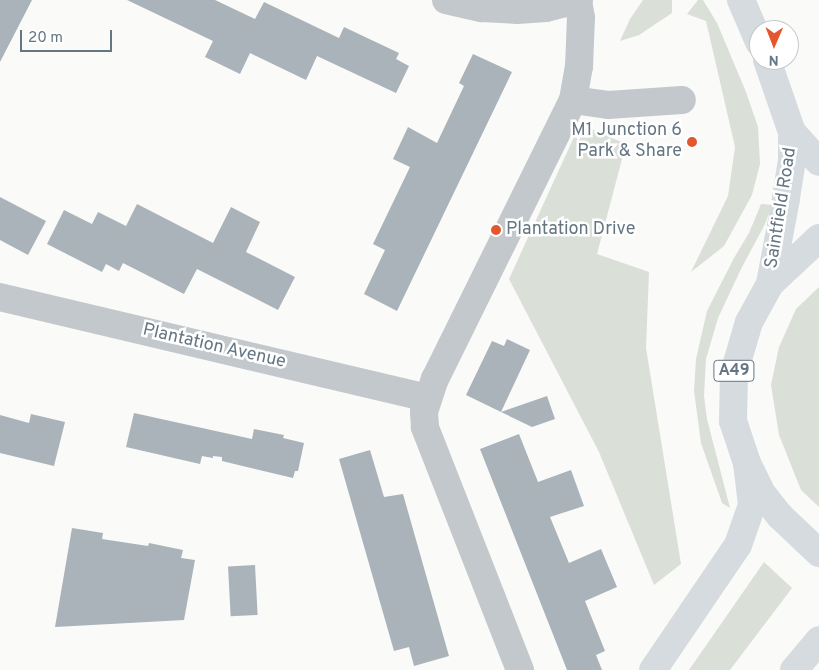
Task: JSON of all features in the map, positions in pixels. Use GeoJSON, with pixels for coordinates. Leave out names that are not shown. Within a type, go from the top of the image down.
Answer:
{"type":"FeatureCollection","features":[{"type":"Feature","properties":{"kind":"main road"},"geometry":{"type":"LineString","coordinates":[[741,0],[750,20]]}},
{"type":"Feature","properties":{"kind":"main road","name":"Saintfield Road"},"geometry":{"type":"LineString","coordinates":[[770,70],[792,132],[792,160],[770,284]]}},
{"type":"Feature","properties":{"kind":"main road","name":"Saintfield Road"},"geometry":{"type":"LineString","coordinates":[[792,132],[819,162]]}},
{"type":"Feature","properties":{"kind":"main road","name":"A49"},"geometry":{"type":"LineString","coordinates":[[819,238],[770,284],[749,322],[734,373],[733,421],[747,463],[761,492],[770,504],[819,553]]}},
{"type":"Feature","properties":{"kind":"main road"},"geometry":{"type":"LineString","coordinates":[[653,670],[738,545],[752,505],[747,463]]}},
{"type":"Feature","properties":{"kind":"main road"},"geometry":{"type":"LineString","coordinates":[[797,666],[819,640]]}},
{"type":"Feature","properties":{"kind":"street"},"geometry":{"type":"LineString","coordinates":[[446,0],[482,8],[517,10],[546,8],[579,0],[581,18],[579,67],[574,100],[435,380],[424,412],[425,427],[520,670]]}},
{"type":"Feature","properties":{"kind":"street"},"geometry":{"type":"LineString","coordinates":[[574,100],[608,105],[682,100]]}},
{"type":"Feature","properties":{"kind":"street","name":"Plantation Avenue"},"geometry":{"type":"LineString","coordinates":[[0,297],[428,398]]}},
{"type":"Feature","properties":{"kind":"shaded area"},"geometry":{"type":"Polygon","coordinates":[[[643,0],[672,0],[672,13],[639,35],[620,41],[630,19],[643,0]]]}},
{"type":"Feature","properties":{"kind":"shaded area"},"geometry":{"type":"Polygon","coordinates":[[[698,0],[703,0],[717,23],[746,92],[758,127],[760,164],[752,195],[724,246],[691,272],[728,196],[735,147],[706,21],[687,14],[698,0]]]}},
{"type":"Feature","properties":{"kind":"shaded area"},"geometry":{"type":"Polygon","coordinates":[[[580,124],[626,144],[597,254],[649,272],[646,348],[681,564],[654,585],[599,452],[509,279],[580,124]]]}},
{"type":"Feature","properties":{"kind":"shaded area"},"geometry":{"type":"Polygon","coordinates":[[[761,204],[772,205],[765,224],[718,318],[706,359],[704,396],[707,419],[730,508],[722,503],[701,443],[694,391],[696,359],[707,311],[749,233],[761,204]]]}},
{"type":"Feature","properties":{"kind":"shaded area"},"geometry":{"type":"Polygon","coordinates":[[[819,287],[819,507],[801,490],[779,435],[771,385],[779,347],[796,309],[819,287]]]}},
{"type":"Feature","properties":{"kind":"shaded area"},"geometry":{"type":"Polygon","coordinates":[[[764,562],[792,588],[730,670],[689,670],[764,562]]]}},
{"type":"Feature","properties":{"kind":"building"},"geometry":{"type":"Polygon","coordinates":[[[0,0],[32,0],[0,62],[0,0]]]}},
{"type":"Feature","properties":{"kind":"building"},"geometry":{"type":"Polygon","coordinates":[[[127,0],[215,0],[255,19],[264,2],[339,38],[344,27],[399,53],[396,59],[409,66],[396,93],[317,56],[306,80],[250,53],[240,74],[205,57],[213,41],[127,0]]]}},
{"type":"Feature","properties":{"kind":"building"},"geometry":{"type":"Polygon","coordinates":[[[473,54],[512,72],[397,311],[364,294],[385,250],[373,244],[410,167],[393,159],[408,127],[437,143],[464,86],[459,83],[473,54]]]}},
{"type":"Feature","properties":{"kind":"building"},"geometry":{"type":"Polygon","coordinates":[[[0,197],[46,221],[28,255],[0,240],[0,197]]]}},
{"type":"Feature","properties":{"kind":"building"},"geometry":{"type":"Polygon","coordinates":[[[137,204],[213,243],[231,207],[260,222],[246,252],[295,277],[278,310],[197,269],[184,294],[123,263],[119,271],[106,264],[102,272],[47,244],[64,210],[92,224],[98,212],[126,226],[137,204]]]}},
{"type":"Feature","properties":{"kind":"building"},"geometry":{"type":"Polygon","coordinates":[[[507,339],[530,350],[501,412],[466,395],[492,341],[504,346],[507,339]]]}},
{"type":"Feature","properties":{"kind":"building"},"geometry":{"type":"Polygon","coordinates":[[[547,396],[555,419],[532,427],[501,412],[547,396]]]}},
{"type":"Feature","properties":{"kind":"building"},"geometry":{"type":"Polygon","coordinates":[[[134,413],[252,439],[254,429],[284,435],[283,438],[304,443],[298,471],[295,471],[293,478],[222,461],[222,457],[202,456],[200,464],[126,447],[134,413]]]}},
{"type":"Feature","properties":{"kind":"building"},"geometry":{"type":"Polygon","coordinates":[[[31,414],[65,422],[54,466],[0,453],[0,415],[29,423],[31,414]]]}},
{"type":"Feature","properties":{"kind":"building"},"geometry":{"type":"Polygon","coordinates":[[[519,434],[538,482],[571,470],[584,506],[550,517],[569,563],[601,549],[617,587],[585,601],[605,651],[596,655],[602,670],[567,670],[480,449],[519,434]]]}},
{"type":"Feature","properties":{"kind":"building"},"geometry":{"type":"Polygon","coordinates":[[[370,450],[384,497],[403,494],[449,656],[414,666],[409,647],[394,651],[339,459],[370,450]]]}},
{"type":"Feature","properties":{"kind":"building"},"geometry":{"type":"Polygon","coordinates":[[[72,528],[103,533],[102,539],[148,546],[149,543],[183,550],[181,558],[195,560],[184,620],[55,627],[72,528]]]}},
{"type":"Feature","properties":{"kind":"building"},"geometry":{"type":"Polygon","coordinates":[[[255,565],[258,615],[231,616],[228,566],[255,565]]]}},
{"type":"Feature","properties":{"kind":"place","name":"M1 Junction 6 Park & Share"},"geometry":{"type":"Point","coordinates":[692,142]}},
{"type":"Feature","properties":{"kind":"place","name":"Plantation Drive"},"geometry":{"type":"Point","coordinates":[496,230]}}]}
